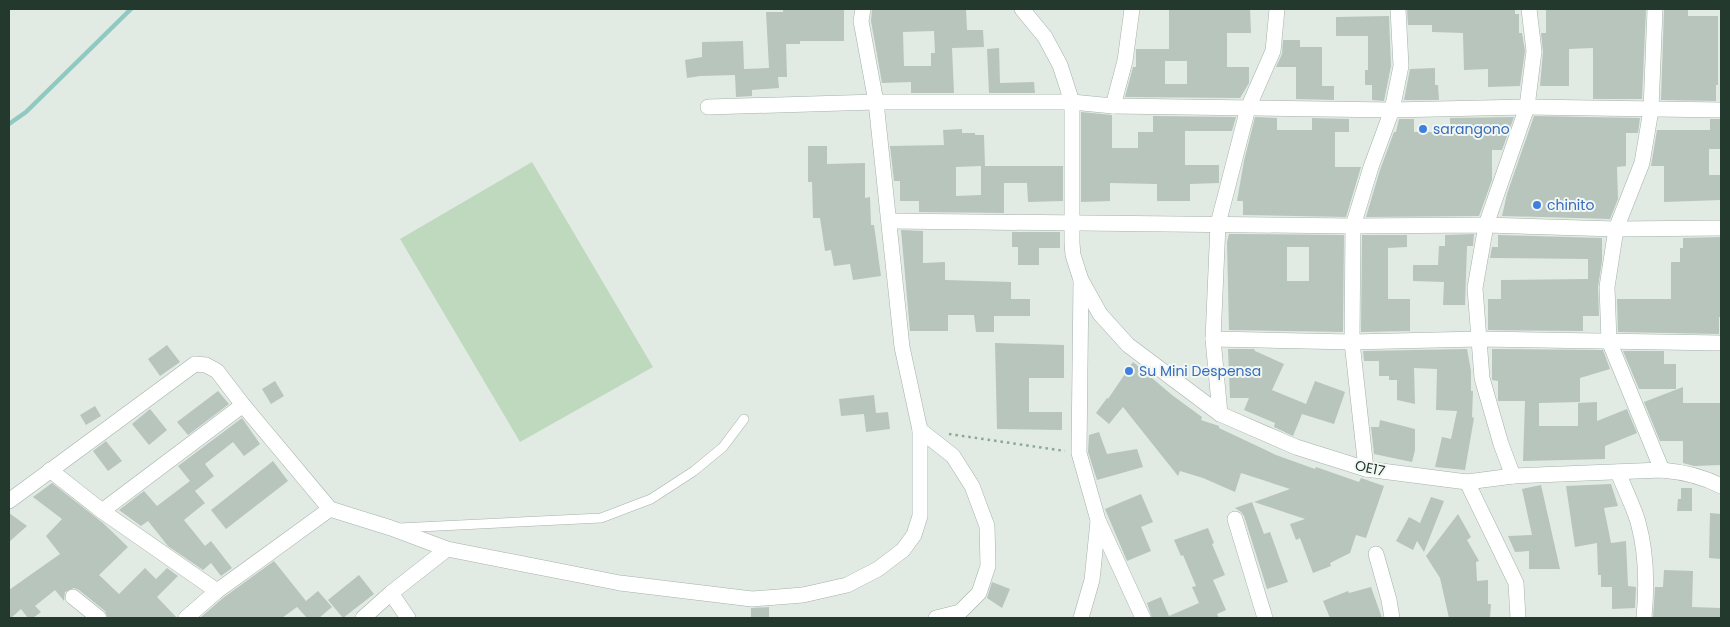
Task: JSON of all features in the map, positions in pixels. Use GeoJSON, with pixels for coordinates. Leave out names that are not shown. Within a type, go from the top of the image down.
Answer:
{"type":"FeatureCollection","features":[{"type":"Feature","properties":{"kind":"street"},"geometry":{"type":"LineString","coordinates":[[9,501],[195,364],[206,365],[217,371],[330,509],[391,528],[447,549],[620,582],[752,599],[803,595],[847,585],[878,569],[903,550],[914,535],[920,516],[920,430],[902,347],[876,102],[861,21],[863,9]]}},
{"type":"Feature","properties":{"kind":"street"},"geometry":{"type":"LineString","coordinates":[[1022,9],[1045,37],[1060,65],[1072,102],[1071,223],[1073,255],[1081,280],[1079,453],[1098,520],[1143,618]]}},
{"type":"Feature","properties":{"kind":"street"},"geometry":{"type":"LineString","coordinates":[[1113,106],[1125,61],[1132,9]]}},
{"type":"Feature","properties":{"kind":"street"},"geometry":{"type":"LineString","coordinates":[[1220,414],[1213,339],[1218,224],[1248,108],[1273,51],[1278,9]]}},
{"type":"Feature","properties":{"kind":"street"},"geometry":{"type":"LineString","coordinates":[[1366,469],[1352,342],[1353,226],[1371,167],[1392,110],[1401,66],[1398,9]]}},
{"type":"Feature","properties":{"kind":"street"},"geometry":{"type":"LineString","coordinates":[[1513,476],[1500,444],[1482,378],[1475,288],[1486,225],[1527,107],[1534,51],[1529,9]]}},
{"type":"Feature","properties":{"kind":"street"},"geometry":{"type":"LineString","coordinates":[[1655,9],[1651,110],[1642,163],[1616,229],[1607,287],[1609,341],[1662,470]]}},
{"type":"Feature","properties":{"kind":"street"},"geometry":{"type":"LineString","coordinates":[[708,107],[876,102],[1072,102],[1113,106],[1392,110],[1527,107],[1721,110]]}},
{"type":"Feature","properties":{"kind":"street"},"geometry":{"type":"LineString","coordinates":[[890,221],[1353,226],[1486,225],[1616,229],[1721,228]]}},
{"type":"Feature","properties":{"kind":"street","name":"OE17"},"geometry":{"type":"LineString","coordinates":[[1081,280],[1100,314],[1128,345],[1220,414],[1296,447],[1366,469],[1467,482],[1513,476],[1662,470],[1684,472],[1704,477],[1721,486]]}},
{"type":"Feature","properties":{"kind":"street"},"geometry":{"type":"LineString","coordinates":[[1213,339],[1352,342],[1479,339],[1721,343]]}},
{"type":"Feature","properties":{"kind":"street"},"geometry":{"type":"LineString","coordinates":[[102,511],[243,405]]}},
{"type":"Feature","properties":{"kind":"street"},"geometry":{"type":"LineString","coordinates":[[920,430],[953,456],[972,486],[987,526],[988,566],[979,593],[960,612],[936,618]]}},
{"type":"Feature","properties":{"kind":"street"},"geometry":{"type":"LineString","coordinates":[[50,470],[102,511],[217,591]]}},
{"type":"Feature","properties":{"kind":"street"},"geometry":{"type":"LineString","coordinates":[[1618,472],[1638,521],[1644,551],[1647,586],[1644,618]]}},
{"type":"Feature","properties":{"kind":"street"},"geometry":{"type":"LineString","coordinates":[[1467,482],[1516,582],[1518,618]]}},
{"type":"Feature","properties":{"kind":"street"},"geometry":{"type":"LineString","coordinates":[[186,618],[217,591],[330,509]]}},
{"type":"Feature","properties":{"kind":"street"},"geometry":{"type":"LineString","coordinates":[[1235,519],[1265,618]]}},
{"type":"Feature","properties":{"kind":"street"},"geometry":{"type":"LineString","coordinates":[[1081,618],[1092,580],[1098,520]]}},
{"type":"Feature","properties":{"kind":"street"},"geometry":{"type":"LineString","coordinates":[[363,618],[391,593],[447,549]]}},
{"type":"Feature","properties":{"kind":"street"},"geometry":{"type":"LineString","coordinates":[[1376,554],[1392,618]]}},
{"type":"Feature","properties":{"kind":"street"},"geometry":{"type":"LineString","coordinates":[[391,593],[408,618]]}},
{"type":"Feature","properties":{"kind":"street"},"geometry":{"type":"LineString","coordinates":[[73,597],[99,618]]}},
{"type":"Feature","properties":{"kind":"lane"},"geometry":{"type":"LineString","coordinates":[[391,528],[601,518],[651,499],[694,471],[723,447],[744,419]]}},
{"type":"Feature","properties":{"kind":"path"},"geometry":{"type":"LineString","coordinates":[[948,434],[1079,453]]}},
{"type":"Feature","properties":{"kind":"green space"},"geometry":{"type":"Polygon","coordinates":[[[532,162],[653,367],[520,442],[400,239],[532,162]]]}},
{"type":"Feature","properties":{"kind":"building"},"geometry":{"type":"Polygon","coordinates":[[[783,9],[844,9],[844,41],[800,41],[800,44],[786,44],[787,77],[778,77],[779,88],[752,90],[752,96],[736,97],[735,75],[687,78],[685,60],[702,57],[702,42],[743,41],[744,69],[769,68],[766,12],[783,12],[783,9]]]}},
{"type":"Feature","properties":{"kind":"building"},"geometry":{"type":"Polygon","coordinates":[[[872,9],[966,9],[967,30],[983,30],[984,47],[952,48],[954,93],[911,93],[911,82],[882,83],[871,21],[872,9]],[[934,31],[903,32],[904,66],[931,66],[931,53],[935,53],[934,31]]]}},
{"type":"Feature","properties":{"kind":"building"},"geometry":{"type":"Polygon","coordinates":[[[1169,9],[1250,9],[1251,33],[1227,33],[1227,67],[1249,67],[1249,83],[1240,98],[1125,97],[1133,67],[1136,67],[1136,49],[1169,49],[1169,9]],[[1165,61],[1165,84],[1187,84],[1187,61],[1165,61]]]}},
{"type":"Feature","properties":{"kind":"building"},"geometry":{"type":"Polygon","coordinates":[[[1407,9],[1515,9],[1515,14],[1519,14],[1519,33],[1522,33],[1525,51],[1520,86],[1488,87],[1488,69],[1464,70],[1463,33],[1432,32],[1432,25],[1408,25],[1407,9]]]}},
{"type":"Feature","properties":{"kind":"building"},"geometry":{"type":"Polygon","coordinates":[[[1546,9],[1646,9],[1642,99],[1593,99],[1593,48],[1569,49],[1569,86],[1540,86],[1543,52],[1541,33],[1546,33],[1546,9]]]}},
{"type":"Feature","properties":{"kind":"building"},"geometry":{"type":"Polygon","coordinates":[[[1664,9],[1688,9],[1688,16],[1718,16],[1718,85],[1716,85],[1716,101],[1661,100],[1664,9]]]}},
{"type":"Feature","properties":{"kind":"building"},"geometry":{"type":"Polygon","coordinates":[[[1389,16],[1391,66],[1384,101],[1372,100],[1372,85],[1365,85],[1365,70],[1368,70],[1368,36],[1336,36],[1336,17],[1389,16]]]}},
{"type":"Feature","properties":{"kind":"building"},"geometry":{"type":"Polygon","coordinates":[[[1283,40],[1300,40],[1300,47],[1322,47],[1322,86],[1334,86],[1334,100],[1296,99],[1296,67],[1276,67],[1282,54],[1283,40]]]}},
{"type":"Feature","properties":{"kind":"building"},"geometry":{"type":"Polygon","coordinates":[[[999,48],[1000,83],[1034,82],[1035,93],[989,93],[987,49],[999,48]]]}},
{"type":"Feature","properties":{"kind":"building"},"geometry":{"type":"Polygon","coordinates":[[[1435,68],[1435,85],[1438,85],[1439,100],[1404,100],[1410,69],[1435,68]]]}},
{"type":"Feature","properties":{"kind":"building"},"geometry":{"type":"Polygon","coordinates":[[[1081,112],[1112,115],[1112,148],[1138,148],[1138,132],[1153,132],[1153,116],[1236,117],[1232,131],[1185,131],[1185,165],[1219,165],[1219,183],[1190,184],[1190,201],[1157,201],[1157,184],[1110,183],[1110,201],[1081,202],[1081,112]]]}},
{"type":"Feature","properties":{"kind":"building"},"geometry":{"type":"Polygon","coordinates":[[[1534,116],[1640,118],[1638,133],[1626,133],[1626,166],[1617,167],[1618,199],[1610,219],[1502,216],[1507,194],[1534,116]]]}},
{"type":"Feature","properties":{"kind":"building"},"geometry":{"type":"Polygon","coordinates":[[[1255,117],[1277,118],[1277,130],[1312,130],[1312,118],[1349,119],[1349,132],[1335,132],[1335,167],[1361,167],[1346,217],[1243,215],[1243,201],[1237,201],[1244,161],[1255,117]]]}},
{"type":"Feature","properties":{"kind":"building"},"geometry":{"type":"Polygon","coordinates":[[[1514,117],[1502,150],[1492,150],[1492,180],[1479,216],[1366,217],[1380,170],[1394,132],[1396,132],[1399,119],[1414,119],[1414,132],[1450,132],[1450,118],[1514,117]]]}},
{"type":"Feature","properties":{"kind":"building"},"geometry":{"type":"Polygon","coordinates":[[[1710,119],[1721,119],[1721,149],[1709,149],[1709,175],[1721,175],[1721,200],[1664,202],[1664,166],[1651,166],[1657,130],[1710,130],[1710,119]]]}},
{"type":"Feature","properties":{"kind":"building"},"geometry":{"type":"Polygon","coordinates":[[[962,129],[962,133],[984,135],[985,166],[1063,166],[1063,201],[1028,202],[1027,183],[1004,183],[1004,213],[919,212],[919,201],[900,201],[900,181],[894,181],[890,146],[944,145],[943,130],[962,129]],[[981,166],[956,167],[956,196],[981,195],[981,166]]]}},
{"type":"Feature","properties":{"kind":"building"},"geometry":{"type":"Polygon","coordinates":[[[808,146],[827,146],[827,164],[865,163],[865,198],[870,197],[871,225],[874,225],[881,276],[853,280],[850,264],[834,266],[831,250],[825,251],[820,218],[813,218],[812,182],[808,182],[808,146]]]}},
{"type":"Feature","properties":{"kind":"building"},"geometry":{"type":"Polygon","coordinates":[[[901,230],[923,231],[923,263],[945,262],[945,280],[1011,282],[1011,299],[1030,299],[1030,316],[994,316],[994,332],[976,332],[974,315],[948,315],[948,331],[910,331],[901,230]]]}},
{"type":"Feature","properties":{"kind":"building"},"geometry":{"type":"Polygon","coordinates":[[[1012,232],[1060,232],[1060,248],[1039,248],[1039,265],[1018,265],[1018,247],[1012,247],[1012,232]]]}},
{"type":"Feature","properties":{"kind":"building"},"geometry":{"type":"Polygon","coordinates":[[[1229,234],[1344,235],[1343,332],[1229,330],[1227,242],[1229,234]],[[1287,247],[1287,281],[1309,281],[1309,247],[1287,247]]]}},
{"type":"Feature","properties":{"kind":"building"},"geometry":{"type":"Polygon","coordinates":[[[1474,234],[1473,246],[1467,246],[1465,305],[1443,305],[1444,282],[1413,281],[1413,265],[1438,265],[1439,246],[1445,246],[1445,235],[1474,234]]]}},
{"type":"Feature","properties":{"kind":"building"},"geometry":{"type":"Polygon","coordinates":[[[1362,235],[1407,235],[1407,247],[1388,248],[1388,299],[1410,299],[1410,331],[1361,332],[1362,235]]]}},
{"type":"Feature","properties":{"kind":"building"},"geometry":{"type":"Polygon","coordinates":[[[1498,235],[1602,238],[1602,261],[1598,287],[1599,316],[1583,316],[1583,331],[1488,330],[1488,299],[1501,299],[1501,280],[1588,279],[1588,259],[1490,258],[1492,247],[1498,247],[1498,235]]]}},
{"type":"Feature","properties":{"kind":"building"},"geometry":{"type":"Polygon","coordinates":[[[1721,237],[1721,317],[1719,317],[1719,334],[1618,332],[1617,299],[1671,299],[1671,262],[1680,262],[1680,248],[1683,248],[1683,238],[1721,237]]]}},
{"type":"Feature","properties":{"kind":"building"},"geometry":{"type":"Polygon","coordinates":[[[995,343],[1064,345],[1064,378],[1029,378],[1029,412],[1062,412],[1062,430],[997,429],[995,343]]]}},
{"type":"Feature","properties":{"kind":"building"},"geometry":{"type":"Polygon","coordinates":[[[167,345],[180,362],[160,376],[148,359],[167,345]]]}},
{"type":"Feature","properties":{"kind":"building"},"geometry":{"type":"Polygon","coordinates":[[[1228,349],[1254,349],[1284,364],[1272,390],[1306,404],[1315,381],[1345,392],[1334,424],[1302,414],[1293,436],[1274,427],[1275,423],[1244,410],[1249,398],[1230,398],[1228,349]]]}},
{"type":"Feature","properties":{"kind":"building"},"geometry":{"type":"Polygon","coordinates":[[[1467,349],[1471,371],[1471,391],[1473,391],[1472,417],[1474,418],[1465,470],[1435,467],[1442,437],[1451,439],[1457,411],[1436,410],[1437,369],[1414,368],[1415,404],[1397,400],[1397,380],[1389,380],[1389,376],[1379,376],[1379,361],[1364,361],[1363,351],[1467,349]]]}},
{"type":"Feature","properties":{"kind":"building"},"geometry":{"type":"Polygon","coordinates":[[[1492,349],[1603,350],[1610,369],[1580,378],[1580,402],[1539,403],[1539,426],[1578,426],[1578,403],[1597,402],[1597,421],[1627,409],[1637,433],[1605,446],[1605,459],[1523,461],[1525,401],[1498,401],[1498,381],[1492,380],[1492,349]]]}},
{"type":"Feature","properties":{"kind":"building"},"geometry":{"type":"Polygon","coordinates":[[[1623,351],[1664,351],[1664,364],[1676,364],[1676,389],[1639,389],[1623,351]]]}},
{"type":"Feature","properties":{"kind":"building"},"geometry":{"type":"Polygon","coordinates":[[[1133,362],[1202,417],[1201,420],[1219,426],[1219,428],[1276,455],[1359,482],[1361,478],[1384,486],[1366,538],[1356,535],[1350,553],[1330,563],[1331,566],[1313,573],[1300,538],[1296,540],[1290,524],[1305,519],[1254,502],[1290,489],[1241,473],[1235,492],[1203,478],[1180,471],[1178,476],[1123,407],[1109,424],[1096,413],[1133,362]]]}},
{"type":"Feature","properties":{"kind":"building"},"geometry":{"type":"Polygon","coordinates":[[[275,381],[284,396],[271,404],[262,389],[275,381]]]}},
{"type":"Feature","properties":{"kind":"building"},"geometry":{"type":"Polygon","coordinates":[[[1683,387],[1683,403],[1721,403],[1721,465],[1694,466],[1683,463],[1683,441],[1660,441],[1644,402],[1683,387]]]}},
{"type":"Feature","properties":{"kind":"building"},"geometry":{"type":"Polygon","coordinates":[[[218,391],[229,404],[188,435],[177,422],[218,391]]]}},
{"type":"Feature","properties":{"kind":"building"},"geometry":{"type":"Polygon","coordinates":[[[874,395],[876,413],[888,412],[890,429],[866,432],[864,414],[841,416],[839,399],[874,395]]]}},
{"type":"Feature","properties":{"kind":"building"},"geometry":{"type":"Polygon","coordinates":[[[95,406],[101,416],[86,425],[80,415],[95,406]]]}},
{"type":"Feature","properties":{"kind":"building"},"geometry":{"type":"Polygon","coordinates":[[[150,409],[167,430],[149,445],[132,424],[150,409]]]}},
{"type":"Feature","properties":{"kind":"building"},"geometry":{"type":"Polygon","coordinates":[[[242,418],[260,444],[244,456],[233,442],[205,464],[214,476],[195,491],[205,503],[184,520],[205,546],[211,541],[232,568],[221,576],[211,563],[203,570],[168,546],[148,521],[141,526],[119,510],[144,491],[157,506],[190,481],[178,466],[242,418]]]}},
{"type":"Feature","properties":{"kind":"building"},"geometry":{"type":"Polygon","coordinates":[[[1380,420],[1415,429],[1415,450],[1412,462],[1374,454],[1371,427],[1379,427],[1380,420]]]}},
{"type":"Feature","properties":{"kind":"building"},"geometry":{"type":"Polygon","coordinates":[[[1099,432],[1107,454],[1137,449],[1143,467],[1097,480],[1088,452],[1089,435],[1099,432]]]}},
{"type":"Feature","properties":{"kind":"building"},"geometry":{"type":"Polygon","coordinates":[[[106,441],[122,461],[108,471],[93,451],[106,441]]]}},
{"type":"Feature","properties":{"kind":"building"},"geometry":{"type":"Polygon","coordinates":[[[273,461],[288,481],[226,529],[211,510],[273,461]]]}},
{"type":"Feature","properties":{"kind":"building"},"geometry":{"type":"Polygon","coordinates":[[[52,483],[103,523],[128,547],[99,575],[119,594],[145,568],[156,579],[167,568],[178,576],[157,597],[177,618],[108,618],[105,611],[74,588],[65,592],[64,601],[55,590],[35,606],[41,612],[33,618],[28,618],[21,609],[9,618],[9,590],[60,554],[46,536],[62,519],[33,497],[52,483]]]}},
{"type":"Feature","properties":{"kind":"building"},"geometry":{"type":"Polygon","coordinates":[[[1611,484],[1618,506],[1604,508],[1611,543],[1626,541],[1628,586],[1636,587],[1635,608],[1612,609],[1612,587],[1601,587],[1601,575],[1598,575],[1597,543],[1575,547],[1566,486],[1611,484]]]}},
{"type":"Feature","properties":{"kind":"building"},"geometry":{"type":"Polygon","coordinates":[[[1541,485],[1560,569],[1529,569],[1529,551],[1515,552],[1508,536],[1532,535],[1522,489],[1541,485]]]}},
{"type":"Feature","properties":{"kind":"building"},"geometry":{"type":"Polygon","coordinates":[[[1681,488],[1692,488],[1692,511],[1677,511],[1678,499],[1681,499],[1681,488]]]}},
{"type":"Feature","properties":{"kind":"building"},"geometry":{"type":"Polygon","coordinates":[[[1141,494],[1153,522],[1141,527],[1151,551],[1127,561],[1105,509],[1141,494]]]}},
{"type":"Feature","properties":{"kind":"building"},"geometry":{"type":"Polygon","coordinates":[[[1431,497],[1444,501],[1424,552],[1417,541],[1413,550],[1396,541],[1409,517],[1420,523],[1431,497]]]}},
{"type":"Feature","properties":{"kind":"building"},"geometry":{"type":"Polygon","coordinates":[[[1252,502],[1264,534],[1270,532],[1288,582],[1267,589],[1244,516],[1235,508],[1252,502]]]}},
{"type":"Feature","properties":{"kind":"building"},"geometry":{"type":"Polygon","coordinates":[[[9,513],[27,526],[9,542],[9,513]]]}},
{"type":"Feature","properties":{"kind":"building"},"geometry":{"type":"Polygon","coordinates":[[[1710,513],[1721,514],[1721,559],[1709,558],[1710,513]]]}},
{"type":"Feature","properties":{"kind":"building"},"geometry":{"type":"Polygon","coordinates":[[[1458,514],[1471,537],[1467,540],[1479,561],[1476,562],[1477,581],[1488,580],[1488,604],[1491,604],[1490,618],[1449,618],[1440,578],[1426,556],[1458,514]]]}},
{"type":"Feature","properties":{"kind":"building"},"geometry":{"type":"Polygon","coordinates":[[[1208,528],[1214,543],[1212,544],[1225,575],[1213,580],[1226,610],[1217,614],[1219,618],[1152,618],[1147,603],[1161,597],[1169,616],[1199,603],[1192,587],[1196,586],[1183,555],[1181,556],[1174,540],[1208,528]]]}},
{"type":"Feature","properties":{"kind":"building"},"geometry":{"type":"Polygon","coordinates":[[[274,561],[306,601],[318,591],[332,607],[319,618],[307,618],[297,607],[282,618],[200,618],[223,598],[274,561]]]}},
{"type":"Feature","properties":{"kind":"building"},"geometry":{"type":"Polygon","coordinates":[[[1664,570],[1693,571],[1692,607],[1721,608],[1721,618],[1653,618],[1655,587],[1663,587],[1664,570]]]}},
{"type":"Feature","properties":{"kind":"building"},"geometry":{"type":"Polygon","coordinates":[[[359,575],[374,594],[343,618],[328,600],[359,575]]]}},
{"type":"Feature","properties":{"kind":"building"},"geometry":{"type":"Polygon","coordinates":[[[992,582],[1010,589],[1002,608],[987,598],[992,582]]]}},
{"type":"Feature","properties":{"kind":"building"},"geometry":{"type":"Polygon","coordinates":[[[1371,587],[1382,618],[1330,618],[1323,601],[1348,591],[1349,593],[1371,587]]]}},
{"type":"Feature","properties":{"kind":"building"},"geometry":{"type":"Polygon","coordinates":[[[769,607],[769,618],[751,618],[751,608],[769,607]]]}},
{"type":"Feature","properties":{"kind":"waterway"},"geometry":{"type":"LineString","coordinates":[[9,124],[26,112],[131,9]]}},
{"type":"Feature","properties":{"kind":"place","name":"sarangono"},"geometry":{"type":"Point","coordinates":[1423,129]}},
{"type":"Feature","properties":{"kind":"place","name":"chinito"},"geometry":{"type":"Point","coordinates":[1537,205]}},
{"type":"Feature","properties":{"kind":"place","name":"Su Mini Despensa"},"geometry":{"type":"Point","coordinates":[1129,371]}}]}
